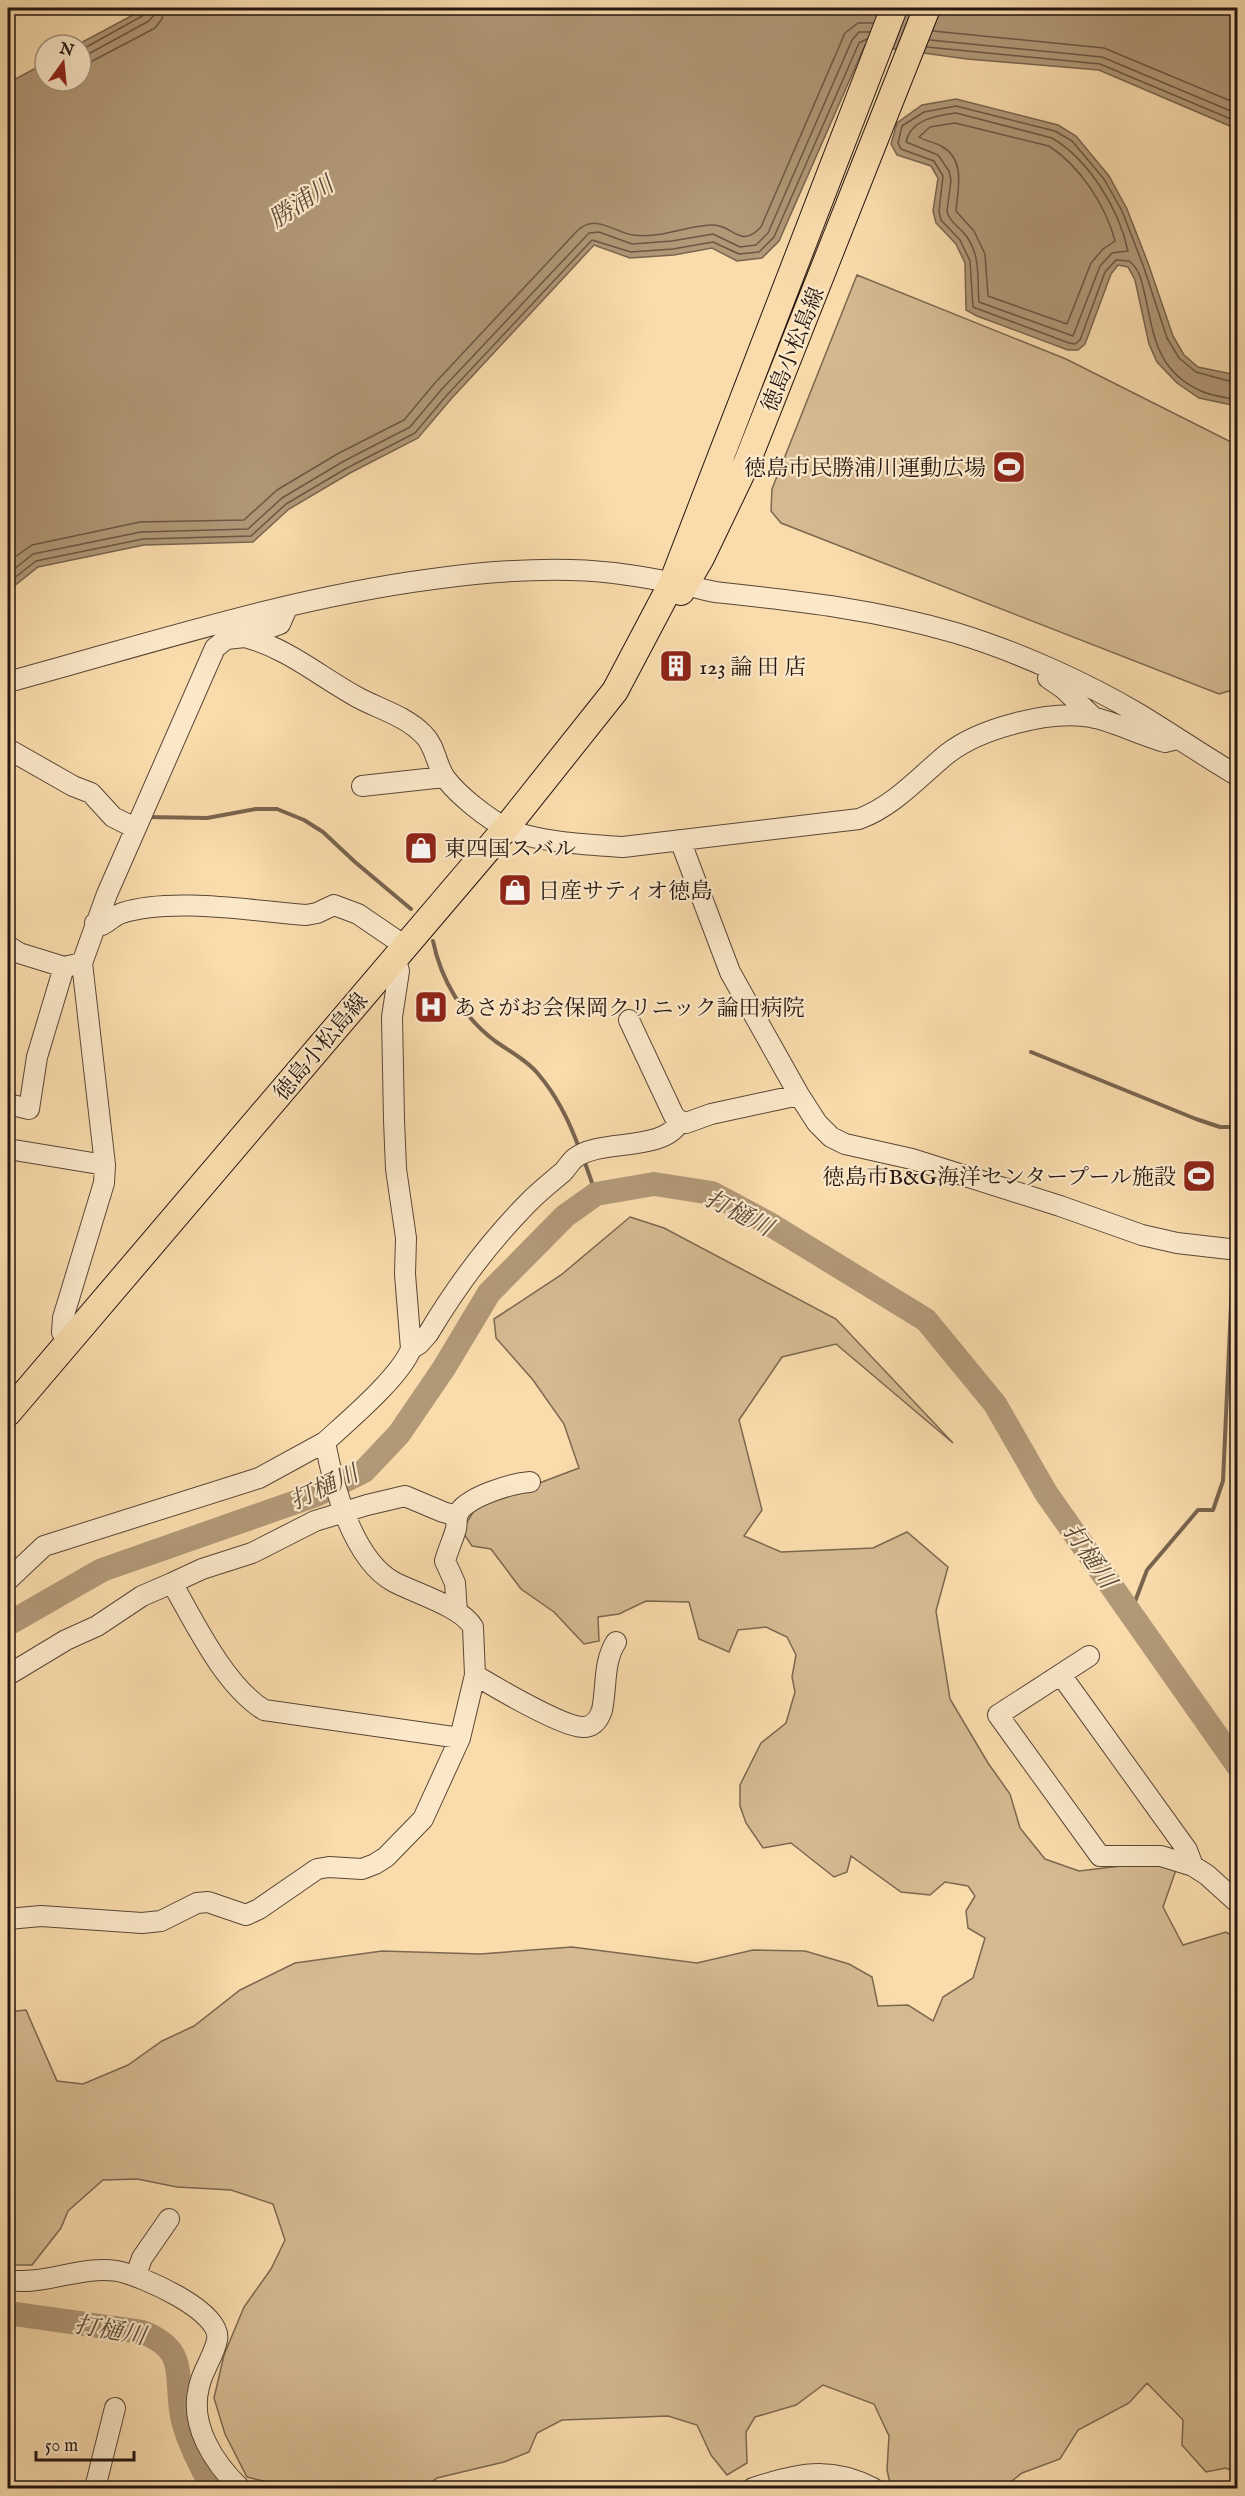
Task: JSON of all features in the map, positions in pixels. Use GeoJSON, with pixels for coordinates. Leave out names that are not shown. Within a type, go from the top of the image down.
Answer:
{"type":"FeatureCollection","features":[{"type":"Feature","properties":{"kind":"main road","name":"徳島小松島線"},"geometry":{"type":"LineString","coordinates":[[8,1413],[506,828],[599,713],[666,618],[692,554],[894,8]]}},
{"type":"Feature","properties":{"kind":"main road","name":"徳島小松島線"},"geometry":{"type":"LineString","coordinates":[[692,554],[747,462],[927,8]]}},
{"type":"Feature","properties":{"kind":"street"},"geometry":{"type":"LineString","coordinates":[[8,682],[192,632],[214,623],[359,592],[432,579],[482,574],[567,570],[609,572],[711,591],[856,609],[957,633],[1032,662],[1098,692],[1140,714],[1238,776]]}},
{"type":"Feature","properties":{"kind":"street"},"geometry":{"type":"LineString","coordinates":[[8,1104],[29,1109],[37,1058],[73,965],[95,923],[175,741],[208,659],[215,648],[235,638],[280,624],[287,608]]}},
{"type":"Feature","properties":{"kind":"street"},"geometry":{"type":"LineString","coordinates":[[192,632],[209,637],[235,638],[279,648],[356,697],[402,718],[423,734],[430,743],[444,777],[469,803],[506,828],[528,835],[607,846],[623,847],[859,819],[886,807],[950,752],[988,732],[1010,725],[1073,715],[1094,718],[1165,742],[1178,739]]}},
{"type":"Feature","properties":{"kind":"street"},"geometry":{"type":"LineString","coordinates":[[1032,662],[1038,671],[1064,689],[1094,718]]}},
{"type":"Feature","properties":{"kind":"street"},"geometry":{"type":"LineString","coordinates":[[8,749],[91,793],[113,817],[135,828]]}},
{"type":"Feature","properties":{"kind":"street"},"geometry":{"type":"LineString","coordinates":[[362,786],[444,777]]}},
{"type":"Feature","properties":{"kind":"street"},"geometry":{"type":"LineString","coordinates":[[680,840],[730,972],[799,1095],[817,1123],[831,1137],[844,1144],[912,1159],[1142,1234],[1177,1243],[1238,1250]]}},
{"type":"Feature","properties":{"kind":"street"},"geometry":{"type":"LineString","coordinates":[[8,1580],[44,1546],[259,1478],[326,1446],[392,1377],[406,1360],[411,1349],[405,1274],[406,1238],[394,1139],[392,1017],[400,951],[358,914],[334,905],[317,913],[306,915],[184,906],[157,908],[120,913],[102,925],[95,923]]}},
{"type":"Feature","properties":{"kind":"street"},"geometry":{"type":"LineString","coordinates":[[8,946],[19,953],[73,965]]}},
{"type":"Feature","properties":{"kind":"street"},"geometry":{"type":"LineString","coordinates":[[71,1338],[62,1332],[63,1318],[104,1183],[105,1165],[73,965]]}},
{"type":"Feature","properties":{"kind":"street"},"geometry":{"type":"LineString","coordinates":[[630,1020],[674,1116],[680,1122],[686,1123],[711,1114],[799,1095]]}},
{"type":"Feature","properties":{"kind":"street"},"geometry":{"type":"LineString","coordinates":[[411,1349],[428,1334],[469,1270],[498,1234],[575,1158],[593,1149],[622,1147],[667,1136],[675,1131],[680,1122]]}},
{"type":"Feature","properties":{"kind":"street"},"geometry":{"type":"LineString","coordinates":[[8,1149],[105,1165]]}},
{"type":"Feature","properties":{"kind":"street"},"geometry":{"type":"LineString","coordinates":[[8,1919],[41,1916],[142,1923],[161,1921],[197,1903],[208,1902],[246,1916],[317,1869],[329,1867],[362,1869],[386,1857],[423,1819],[460,1738],[475,1675],[473,1627],[469,1620],[457,1612],[392,1581],[377,1570],[361,1546],[344,1509],[326,1446]]}},
{"type":"Feature","properties":{"kind":"street"},"geometry":{"type":"LineString","coordinates":[[457,1612],[455,1583],[445,1560],[461,1508],[512,1484],[531,1482]]}},
{"type":"Feature","properties":{"kind":"street"},"geometry":{"type":"LineString","coordinates":[[8,1675],[66,1640],[97,1626],[142,1596],[202,1569],[252,1554],[315,1521],[344,1509],[405,1496],[457,1516]]}},
{"type":"Feature","properties":{"kind":"street"},"geometry":{"type":"LineString","coordinates":[[172,1583],[214,1658],[255,1704],[264,1710],[460,1738]]}},
{"type":"Feature","properties":{"kind":"street"},"geometry":{"type":"LineString","coordinates":[[475,1675],[574,1726],[585,1727],[593,1724],[599,1718],[607,1682],[607,1663],[615,1642]]}},
{"type":"Feature","properties":{"kind":"street"},"geometry":{"type":"LineString","coordinates":[[1089,1656],[998,1715],[1100,1856],[1161,1856],[1193,1866],[1207,1875],[1238,1903]]}},
{"type":"Feature","properties":{"kind":"street"},"geometry":{"type":"LineString","coordinates":[[1061,1675],[1187,1850],[1193,1866]]}},
{"type":"Feature","properties":{"kind":"street"},"geometry":{"type":"LineString","coordinates":[[136,2275],[142,2258],[169,2219]]}},
{"type":"Feature","properties":{"kind":"street"},"geometry":{"type":"LineString","coordinates":[[8,2280],[29,2281],[113,2270],[136,2275],[159,2285],[204,2314],[216,2328],[218,2339],[198,2389],[199,2419],[202,2433],[216,2462],[240,2488]]}},
{"type":"Feature","properties":{"kind":"street"},"geometry":{"type":"LineString","coordinates":[[95,2488],[115,2408]]}},
{"type":"Feature","properties":{"kind":"street"},"geometry":{"type":"LineString","coordinates":[[753,2488],[795,2475],[819,2474],[846,2477],[873,2488]]}},
{"type":"Feature","properties":{"kind":"shaded area","name":"徳島市民勝浦川運動広場"},"geometry":{"type":"Polygon","coordinates":[[[857,275],[1066,359],[1237,445],[1238,681],[1229,691],[1219,694],[781,523],[771,511],[772,489],[857,275]]]}},
{"type":"Feature","properties":{"kind":"shaded area"},"geometry":{"type":"Polygon","coordinates":[[[630,1217],[664,1228],[836,1319],[953,1443],[836,1344],[782,1357],[739,1420],[762,1510],[744,1536],[781,1552],[873,1548],[907,1532],[948,1567],[936,1611],[950,1699],[988,1763],[1010,1794],[1020,1828],[1045,1859],[1079,1871],[1146,1863],[1177,1867],[1163,1907],[1183,1945],[1226,1932],[1237,1939],[1237,2473],[1226,2468],[1206,2472],[1182,2445],[1183,2420],[1147,2383],[1129,2403],[1078,2430],[1060,2459],[1022,2473],[1003,2488],[891,2488],[887,2470],[889,2436],[874,2404],[823,2385],[796,2405],[755,2417],[746,2432],[747,2463],[727,2475],[711,2455],[697,2425],[668,2416],[562,2420],[537,2433],[529,2452],[504,2462],[437,2478],[424,2488],[293,2488],[247,2477],[225,2434],[214,2398],[224,2355],[244,2307],[271,2269],[285,2240],[273,2204],[231,2190],[177,2187],[137,2179],[103,2180],[68,2211],[61,2228],[32,2265],[8,2265],[8,2012],[26,2010],[57,2081],[83,2084],[128,2065],[162,2041],[194,2026],[240,1990],[295,1963],[382,1951],[480,1954],[572,1947],[697,1963],[753,1950],[805,1951],[849,1964],[872,1977],[878,2006],[908,2005],[933,2021],[943,1997],[973,1978],[985,1938],[968,1928],[966,1911],[975,1896],[968,1886],[945,1882],[930,1895],[901,1892],[851,1856],[847,1872],[834,1877],[791,1843],[763,1848],[746,1823],[740,1806],[740,1785],[761,1743],[786,1723],[795,1692],[792,1677],[796,1655],[787,1637],[766,1627],[738,1630],[729,1652],[699,1639],[689,1602],[646,1601],[619,1614],[598,1617],[599,1641],[584,1644],[554,1612],[521,1589],[491,1549],[472,1546],[462,1531],[476,1507],[579,1468],[564,1424],[533,1380],[496,1338],[494,1319],[561,1275],[630,1217]]]}},
{"type":"Feature","properties":{"kind":"water","name":"勝浦川"},"geometry":{"type":"Polygon","coordinates":[[[146,8],[1237,8],[1237,129],[1099,70],[967,59],[865,45],[779,241],[762,258],[737,261],[712,248],[674,255],[630,258],[594,245],[451,399],[418,438],[350,473],[289,509],[253,542],[144,545],[38,567],[8,591],[8,83],[33,69],[33,93],[93,93],[93,36],[146,8]]]}},
{"type":"Feature","properties":{"kind":"water"},"geometry":{"type":"Polygon","coordinates":[[[956,99],[1058,125],[1076,136],[1109,176],[1127,209],[1173,336],[1184,355],[1198,367],[1237,375],[1237,406],[1199,398],[1177,383],[1157,362],[1149,344],[1135,280],[1128,267],[1118,265],[1111,274],[1085,344],[1078,350],[1068,350],[966,310],[965,263],[956,244],[936,223],[933,211],[938,178],[931,166],[897,155],[891,144],[897,123],[922,105],[956,99]]]}},
{"type":"Feature","properties":{"kind":"waterway"},"geometry":{"type":"LineString","coordinates":[[147,817],[207,818],[256,809],[277,809],[304,820],[323,832],[411,909]]}},
{"type":"Feature","properties":{"kind":"waterway"},"geometry":{"type":"LineString","coordinates":[[433,941],[442,970],[463,1009],[483,1031],[535,1070],[562,1110],[579,1148]]}},
{"type":"Feature","properties":{"kind":"waterway"},"geometry":{"type":"LineString","coordinates":[[1031,1052],[1196,1119],[1220,1127],[1238,1127]]}},
{"type":"Feature","properties":{"kind":"waterway"},"geometry":{"type":"LineString","coordinates":[[584,1160],[596,1194]]}},
{"type":"Feature","properties":{"kind":"waterway","name":"打樋川"},"geometry":{"type":"LineString","coordinates":[[8,1624],[102,1570],[316,1495],[364,1471],[399,1434],[444,1368],[489,1293],[565,1216],[596,1194],[654,1184],[712,1193],[768,1223],[926,1320],[995,1404],[1046,1493],[1238,1766]]}},
{"type":"Feature","properties":{"kind":"waterway"},"geometry":{"type":"LineString","coordinates":[[1131,1612],[1147,1570],[1198,1510],[1213,1510],[1223,1481],[1233,1262]]}},
{"type":"Feature","properties":{"kind":"waterway","name":"打樋川"},"geometry":{"type":"LineString","coordinates":[[8,2313],[142,2332],[168,2348],[178,2368],[183,2421],[196,2456],[213,2488]]}},
{"type":"Feature","properties":{"kind":"place","name":"徳島市民勝浦川運動広場"},"geometry":{"type":"Point","coordinates":[1009,467]}},
{"type":"Feature","properties":{"kind":"place","name":"123 論 田 店"},"geometry":{"type":"Point","coordinates":[676,666]}},
{"type":"Feature","properties":{"kind":"place","name":"東四国スバル"},"geometry":{"type":"Point","coordinates":[421,848]}},
{"type":"Feature","properties":{"kind":"place","name":"日産サティオ徳島"},"geometry":{"type":"Point","coordinates":[515,890]}},
{"type":"Feature","properties":{"kind":"place","name":"あさがお会保岡クリニック論田病院"},"geometry":{"type":"Point","coordinates":[431,1007]}},
{"type":"Feature","properties":{"kind":"place","name":"徳島市B&G海洋センタープール施設"},"geometry":{"type":"Point","coordinates":[1199,1176]}}]}
